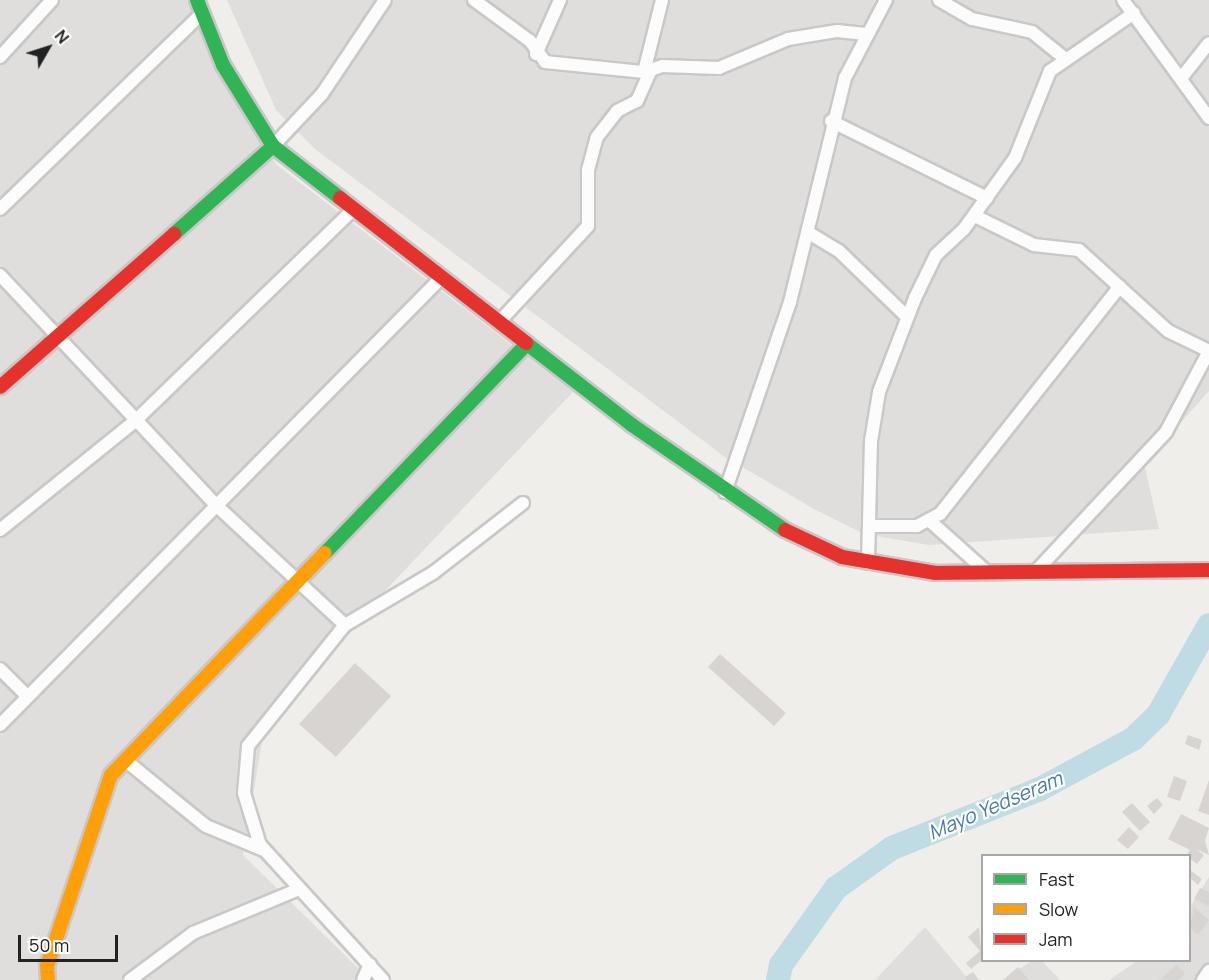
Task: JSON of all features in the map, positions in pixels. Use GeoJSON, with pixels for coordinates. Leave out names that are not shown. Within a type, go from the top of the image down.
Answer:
{"type":"FeatureCollection","features":[{"type":"Feature","properties":{"kind":"main road"},"geometry":{"type":"LineString","coordinates":[[200,6],[228,75],[273,146],[528,344],[724,492],[799,539],[868,563],[936,573],[988,573],[1038,569],[1209,570]]}},
{"type":"Feature","properties":{"kind":"main road"},"geometry":{"type":"LineString","coordinates":[[0,387],[273,146]]}},
{"type":"Feature","properties":{"kind":"main road"},"geometry":{"type":"LineString","coordinates":[[48,980],[47,966],[94,812],[111,775],[528,344]]}},
{"type":"Feature","properties":{"kind":"street"},"geometry":{"type":"LineString","coordinates":[[0,57],[52,0]]}},
{"type":"Feature","properties":{"kind":"street"},"geometry":{"type":"LineString","coordinates":[[273,146],[322,94],[385,0]]}},
{"type":"Feature","properties":{"kind":"street"},"geometry":{"type":"LineString","coordinates":[[474,0],[530,41],[536,54],[545,62],[648,71],[719,68],[788,39],[837,31],[868,34]]}},
{"type":"Feature","properties":{"kind":"street"},"geometry":{"type":"LineString","coordinates":[[536,54],[560,0]]}},
{"type":"Feature","properties":{"kind":"street"},"geometry":{"type":"LineString","coordinates":[[500,321],[588,226],[588,170],[597,137],[617,111],[637,101],[648,71],[662,0]]}},
{"type":"Feature","properties":{"kind":"street"},"geometry":{"type":"LineString","coordinates":[[724,492],[771,363],[809,233],[831,121],[868,34],[886,0]]}},
{"type":"Feature","properties":{"kind":"street"},"geometry":{"type":"LineString","coordinates":[[939,0],[972,19],[1032,32],[1063,57]]}},
{"type":"Feature","properties":{"kind":"street"},"geometry":{"type":"LineString","coordinates":[[1123,0],[1182,77],[1209,118]]}},
{"type":"Feature","properties":{"kind":"street"},"geometry":{"type":"LineString","coordinates":[[0,209],[200,6]]}},
{"type":"Feature","properties":{"kind":"street"},"geometry":{"type":"LineString","coordinates":[[868,563],[872,526],[871,441],[879,392],[906,316],[936,255],[975,216],[1015,158],[1050,71],[1063,57],[1134,13]]}},
{"type":"Feature","properties":{"kind":"street"},"geometry":{"type":"LineString","coordinates":[[1182,77],[1209,43]]}},
{"type":"Feature","properties":{"kind":"street"},"geometry":{"type":"LineString","coordinates":[[831,121],[987,198]]}},
{"type":"Feature","properties":{"kind":"street"},"geometry":{"type":"LineString","coordinates":[[0,530],[134,422],[354,209]]}},
{"type":"Feature","properties":{"kind":"street"},"geometry":{"type":"LineString","coordinates":[[975,216],[1034,245],[1079,250],[1168,331],[1209,351],[1166,432],[1038,569]]}},
{"type":"Feature","properties":{"kind":"street"},"geometry":{"type":"LineString","coordinates":[[809,233],[839,251],[906,316]]}},
{"type":"Feature","properties":{"kind":"street"},"geometry":{"type":"LineString","coordinates":[[0,275],[134,422],[218,507],[345,625]]}},
{"type":"Feature","properties":{"kind":"street"},"geometry":{"type":"LineString","coordinates":[[0,725],[218,507],[442,277]]}},
{"type":"Feature","properties":{"kind":"street"},"geometry":{"type":"LineString","coordinates":[[872,526],[931,522],[960,492],[1120,286]]}},
{"type":"Feature","properties":{"kind":"street"},"geometry":{"type":"LineString","coordinates":[[383,980],[297,890],[264,850],[244,793],[248,746],[345,625],[433,573],[523,503]]}},
{"type":"Feature","properties":{"kind":"street"},"geometry":{"type":"LineString","coordinates":[[931,522],[988,573]]}},
{"type":"Feature","properties":{"kind":"street"},"geometry":{"type":"LineString","coordinates":[[0,669],[27,696]]}},
{"type":"Feature","properties":{"kind":"street"},"geometry":{"type":"LineString","coordinates":[[125,760],[206,826],[264,850]]}},
{"type":"Feature","properties":{"kind":"street"},"geometry":{"type":"LineString","coordinates":[[130,980],[193,933],[297,890]]}},
{"type":"Feature","properties":{"kind":"street"},"geometry":{"type":"LineString","coordinates":[[363,980],[370,964]]}},
{"type":"Feature","properties":{"kind":"street"},"geometry":{"type":"LineString","coordinates":[[1203,980],[1209,971]]}},
{"type":"Feature","properties":{"kind":"shaded area"},"geometry":{"type":"Polygon","coordinates":[[[0,0],[195,0],[251,127],[277,165],[573,392],[266,717],[243,855],[370,980],[0,980],[0,0]]]}},
{"type":"Feature","properties":{"kind":"shaded area"},"geometry":{"type":"Polygon","coordinates":[[[227,0],[1209,0],[1209,391],[1144,464],[1159,529],[929,545],[864,534],[814,509],[725,457],[315,149],[276,110],[227,0]]]}},
{"type":"Feature","properties":{"kind":"shaded area"},"geometry":{"type":"Polygon","coordinates":[[[1209,877],[1209,980],[1109,980],[1136,962],[1191,962],[1191,905],[1209,877]]]}},
{"type":"Feature","properties":{"kind":"shaded area"},"geometry":{"type":"Polygon","coordinates":[[[925,927],[969,980],[875,980],[925,927]]]}},
{"type":"Feature","properties":{"kind":"shaded area"},"geometry":{"type":"Polygon","coordinates":[[[1030,962],[1043,962],[1060,980],[1002,980],[1030,962]]]}},
{"type":"Feature","properties":{"kind":"building"},"geometry":{"type":"Polygon","coordinates":[[[720,654],[786,713],[774,726],[708,667],[720,654]]]}},
{"type":"Feature","properties":{"kind":"building"},"geometry":{"type":"Polygon","coordinates":[[[355,663],[391,696],[336,757],[299,724],[355,663]]]}},
{"type":"Feature","properties":{"kind":"building"},"geometry":{"type":"Polygon","coordinates":[[[1188,735],[1202,740],[1199,750],[1185,744],[1188,735]]]}},
{"type":"Feature","properties":{"kind":"building"},"geometry":{"type":"Polygon","coordinates":[[[1174,776],[1187,781],[1180,801],[1167,797],[1174,776]]]}},
{"type":"Feature","properties":{"kind":"building"},"geometry":{"type":"Polygon","coordinates":[[[1209,780],[1209,815],[1198,811],[1209,780]]]}},
{"type":"Feature","properties":{"kind":"building"},"geometry":{"type":"Polygon","coordinates":[[[1157,798],[1163,805],[1154,814],[1147,806],[1157,798]]]}},
{"type":"Feature","properties":{"kind":"building"},"geometry":{"type":"Polygon","coordinates":[[[1132,803],[1150,822],[1140,831],[1122,812],[1132,803]]]}},
{"type":"Feature","properties":{"kind":"building"},"geometry":{"type":"Polygon","coordinates":[[[1181,814],[1209,828],[1205,841],[1209,855],[1196,849],[1204,855],[1197,864],[1191,860],[1191,854],[1187,854],[1190,850],[1168,839],[1181,814]]]}},
{"type":"Feature","properties":{"kind":"building"},"geometry":{"type":"Polygon","coordinates":[[[1129,827],[1139,837],[1128,849],[1117,840],[1129,827]]]}},
{"type":"Feature","properties":{"kind":"building"},"geometry":{"type":"Polygon","coordinates":[[[1191,871],[1202,879],[1198,885],[1191,879],[1191,871]]]}},
{"type":"Feature","properties":{"kind":"building"},"geometry":{"type":"Polygon","coordinates":[[[1200,888],[1209,892],[1209,906],[1194,899],[1200,888]]]}},
{"type":"Feature","properties":{"kind":"building"},"geometry":{"type":"Polygon","coordinates":[[[1194,907],[1209,920],[1198,935],[1191,929],[1194,907]]]}},
{"type":"Feature","properties":{"kind":"building"},"geometry":{"type":"Polygon","coordinates":[[[979,927],[981,961],[971,969],[966,963],[980,951],[968,937],[979,927]]]}},
{"type":"Feature","properties":{"kind":"building"},"geometry":{"type":"Polygon","coordinates":[[[1177,965],[1185,974],[1178,980],[1159,980],[1177,965]]]}},
{"type":"Feature","properties":{"kind":"building"},"geometry":{"type":"Polygon","coordinates":[[[1018,967],[1029,980],[1003,980],[1018,967]]]}},
{"type":"Feature","properties":{"kind":"building"},"geometry":{"type":"Polygon","coordinates":[[[973,972],[979,980],[967,980],[965,977],[973,972]]]}},
{"type":"Feature","properties":{"kind":"waterway","name":"Mayo Yedseram"},"geometry":{"type":"LineString","coordinates":[[778,980],[781,965],[836,888],[892,848],[1040,789],[1133,739],[1158,715],[1209,625]]}},
{"type":"Feature","properties":{"kind":"traffic: fast"},"geometry":{"type":"LineString","coordinates":[[197,0],[223,65],[273,146],[340,198]]}},
{"type":"Feature","properties":{"kind":"traffic: fast"},"geometry":{"type":"LineString","coordinates":[[174,234],[273,146]]}},
{"type":"Feature","properties":{"kind":"traffic: fast"},"geometry":{"type":"LineString","coordinates":[[526,343],[632,425],[785,530]]}},
{"type":"Feature","properties":{"kind":"traffic: fast"},"geometry":{"type":"LineString","coordinates":[[325,553],[527,344]]}},
{"type":"Feature","properties":{"kind":"traffic: slow"},"geometry":{"type":"LineString","coordinates":[[48,980],[47,966],[111,775],[325,553]]}},
{"type":"Feature","properties":{"kind":"traffic: jam"},"geometry":{"type":"LineString","coordinates":[[340,198],[526,343]]}},
{"type":"Feature","properties":{"kind":"traffic: jam"},"geometry":{"type":"LineString","coordinates":[[0,387],[174,234]]}},
{"type":"Feature","properties":{"kind":"traffic: jam"},"geometry":{"type":"LineString","coordinates":[[785,530],[842,557],[936,573],[1209,570]]}}]}
